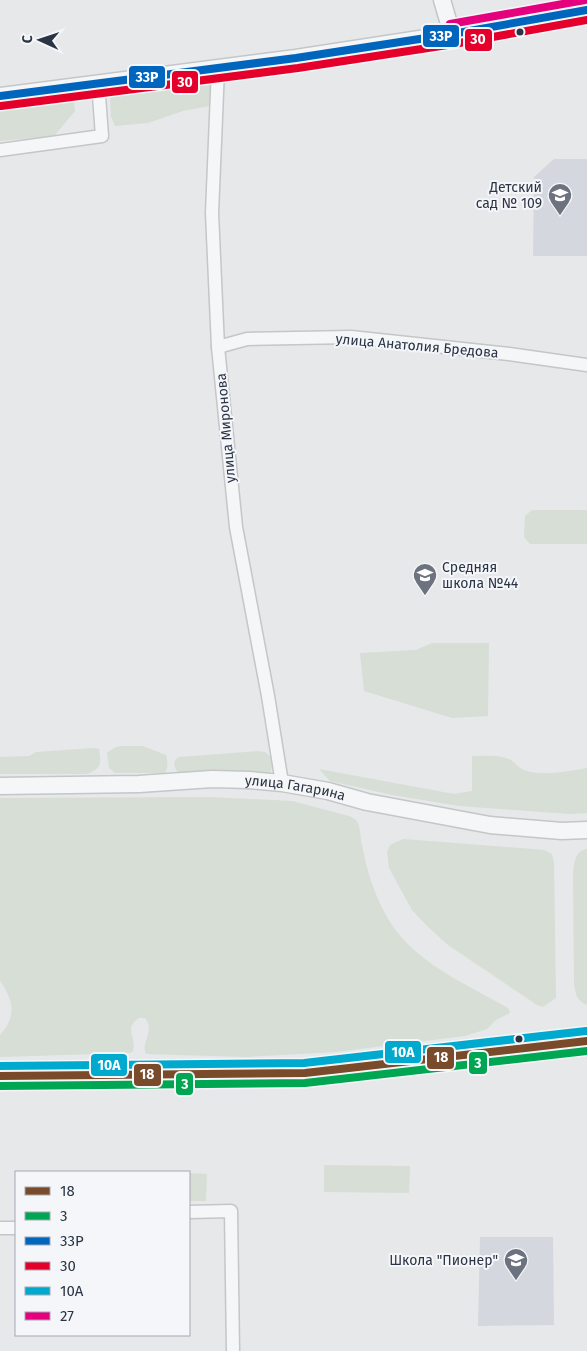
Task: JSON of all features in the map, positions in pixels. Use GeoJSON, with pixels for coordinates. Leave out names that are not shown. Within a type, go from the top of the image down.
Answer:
{"type":"FeatureCollection","features":[{"type":"Feature","properties":{"kind":"main road"},"geometry":{"type":"LineString","coordinates":[[0,1076],[305,1073],[587,1041]]}},
{"type":"Feature","properties":{"kind":"street"},"geometry":{"type":"LineString","coordinates":[[442,0],[452,34]]}},
{"type":"Feature","properties":{"kind":"street"},"geometry":{"type":"LineString","coordinates":[[0,96],[98,82],[218,69],[452,34],[587,10]]}},
{"type":"Feature","properties":{"kind":"street","name":"улица Миронова"},"geometry":{"type":"LineString","coordinates":[[218,69],[212,213],[218,348],[235,519],[282,783]]}},
{"type":"Feature","properties":{"kind":"street"},"geometry":{"type":"LineString","coordinates":[[0,150],[102,136],[98,82]]}},
{"type":"Feature","properties":{"kind":"street","name":"улица Анатолия Бредова"},"geometry":{"type":"LineString","coordinates":[[218,348],[247,339],[351,337],[509,354],[587,365]]}},
{"type":"Feature","properties":{"kind":"street","name":"улица Гагарина"},"geometry":{"type":"LineString","coordinates":[[0,786],[139,784],[212,779],[282,783],[328,790],[367,802],[490,825],[562,832],[587,830]]}},
{"type":"Feature","properties":{"kind":"street"},"geometry":{"type":"LineString","coordinates":[[190,1212],[231,1211],[233,1351]]}},
{"type":"Feature","properties":{"kind":"street"},"geometry":{"type":"LineString","coordinates":[[0,1228],[15,1228]]}},
{"type":"Feature","properties":{"kind":"shaded area"},"geometry":{"type":"Polygon","coordinates":[[[197,75],[212,80],[210,106],[183,111],[148,123],[115,126],[111,117],[110,97],[118,87],[197,75]]]}},
{"type":"Feature","properties":{"kind":"shaded area"},"geometry":{"type":"Polygon","coordinates":[[[70,93],[73,96],[75,111],[54,136],[0,141],[0,103],[70,93]]]}},
{"type":"Feature","properties":{"kind":"shaded area","name":"Детский сад № 109"},"geometry":{"type":"Polygon","coordinates":[[[554,159],[587,159],[587,256],[533,256],[534,177],[554,159]]]}},
{"type":"Feature","properties":{"kind":"shaded area"},"geometry":{"type":"Polygon","coordinates":[[[532,510],[587,510],[587,544],[530,544],[524,537],[525,516],[532,510]]]}},
{"type":"Feature","properties":{"kind":"shaded area"},"geometry":{"type":"Polygon","coordinates":[[[432,643],[489,643],[488,716],[452,718],[364,691],[360,653],[416,650],[432,643]]]}},
{"type":"Feature","properties":{"kind":"shaded area"},"geometry":{"type":"Polygon","coordinates":[[[121,746],[143,746],[166,755],[167,769],[165,773],[115,773],[109,768],[107,753],[121,746]]]}},
{"type":"Feature","properties":{"kind":"shaded area"},"geometry":{"type":"Polygon","coordinates":[[[99,749],[99,765],[95,770],[87,774],[0,774],[0,757],[29,756],[36,752],[99,749]]]}},
{"type":"Feature","properties":{"kind":"shaded area"},"geometry":{"type":"Polygon","coordinates":[[[265,752],[271,757],[272,768],[270,773],[179,773],[175,769],[174,764],[175,760],[179,757],[265,752]]]}},
{"type":"Feature","properties":{"kind":"shaded area"},"geometry":{"type":"Polygon","coordinates":[[[472,756],[502,757],[511,760],[524,770],[538,773],[555,773],[587,768],[587,813],[569,814],[459,806],[392,795],[330,781],[319,769],[454,794],[472,791],[472,756]]]}},
{"type":"Feature","properties":{"kind":"shaded area"},"geometry":{"type":"Polygon","coordinates":[[[211,797],[292,801],[349,816],[355,820],[360,831],[366,864],[375,891],[382,908],[397,933],[425,959],[508,1008],[510,1013],[496,1020],[487,1029],[465,1036],[336,1052],[247,1057],[146,1054],[145,1045],[149,1027],[145,1018],[139,1018],[134,1022],[131,1029],[134,1046],[133,1051],[130,1053],[0,1057],[0,1035],[9,1021],[12,1008],[5,988],[0,981],[0,798],[211,797]]]}},
{"type":"Feature","properties":{"kind":"shaded area"},"geometry":{"type":"Polygon","coordinates":[[[403,839],[544,850],[552,854],[554,862],[556,998],[543,1007],[537,1005],[448,945],[427,926],[412,910],[389,868],[387,852],[390,845],[403,839]]]}},
{"type":"Feature","properties":{"kind":"shaded area"},"geometry":{"type":"Polygon","coordinates":[[[587,849],[587,1005],[581,1002],[575,992],[574,985],[573,875],[574,862],[577,855],[579,852],[587,849]]]}},
{"type":"Feature","properties":{"kind":"shaded area"},"geometry":{"type":"Polygon","coordinates":[[[324,1165],[410,1166],[409,1193],[324,1192],[324,1165]]]}},
{"type":"Feature","properties":{"kind":"shaded area"},"geometry":{"type":"Polygon","coordinates":[[[190,1173],[207,1174],[206,1201],[190,1201],[190,1173]]]}},
{"type":"Feature","properties":{"kind":"shaded area","name":"Школа \"Пионер\""},"geometry":{"type":"Polygon","coordinates":[[[480,1237],[553,1237],[554,1325],[478,1326],[480,1237]]]}},
{"type":"Feature","properties":{"kind":"transit line","name":"27"},"geometry":{"type":"LineString","coordinates":[[450,24],[585,0]]}},
{"type":"Feature","properties":{"kind":"transit line","name":"33Р"},"geometry":{"type":"LineString","coordinates":[[0,96],[296,58],[452,34],[587,10]]}},
{"type":"Feature","properties":{"kind":"transit line","name":"30"},"geometry":{"type":"LineString","coordinates":[[1,106],[298,68],[454,44],[587,20]]}},
{"type":"Feature","properties":{"kind":"transit line","name":"10А"},"geometry":{"type":"LineString","coordinates":[[0,1066],[304,1063],[586,1031]]}},
{"type":"Feature","properties":{"kind":"transit line","name":"18"},"geometry":{"type":"LineString","coordinates":[[0,1076],[305,1073],[587,1041]]}},
{"type":"Feature","properties":{"kind":"transit line","name":"3"},"geometry":{"type":"LineString","coordinates":[[0,1086],[305,1083],[587,1051]]}},
{"type":"Feature","properties":{"kind":"place","name":"Детский сад № 109"},"geometry":{"type":"Point","coordinates":[560,216]}},
{"type":"Feature","properties":{"kind":"place","name":"Средняя школа №44"},"geometry":{"type":"Point","coordinates":[425,596]}},
{"type":"Feature","properties":{"kind":"place","name":"Школа \"Пионер\""},"geometry":{"type":"Point","coordinates":[516,1281]}}]}
